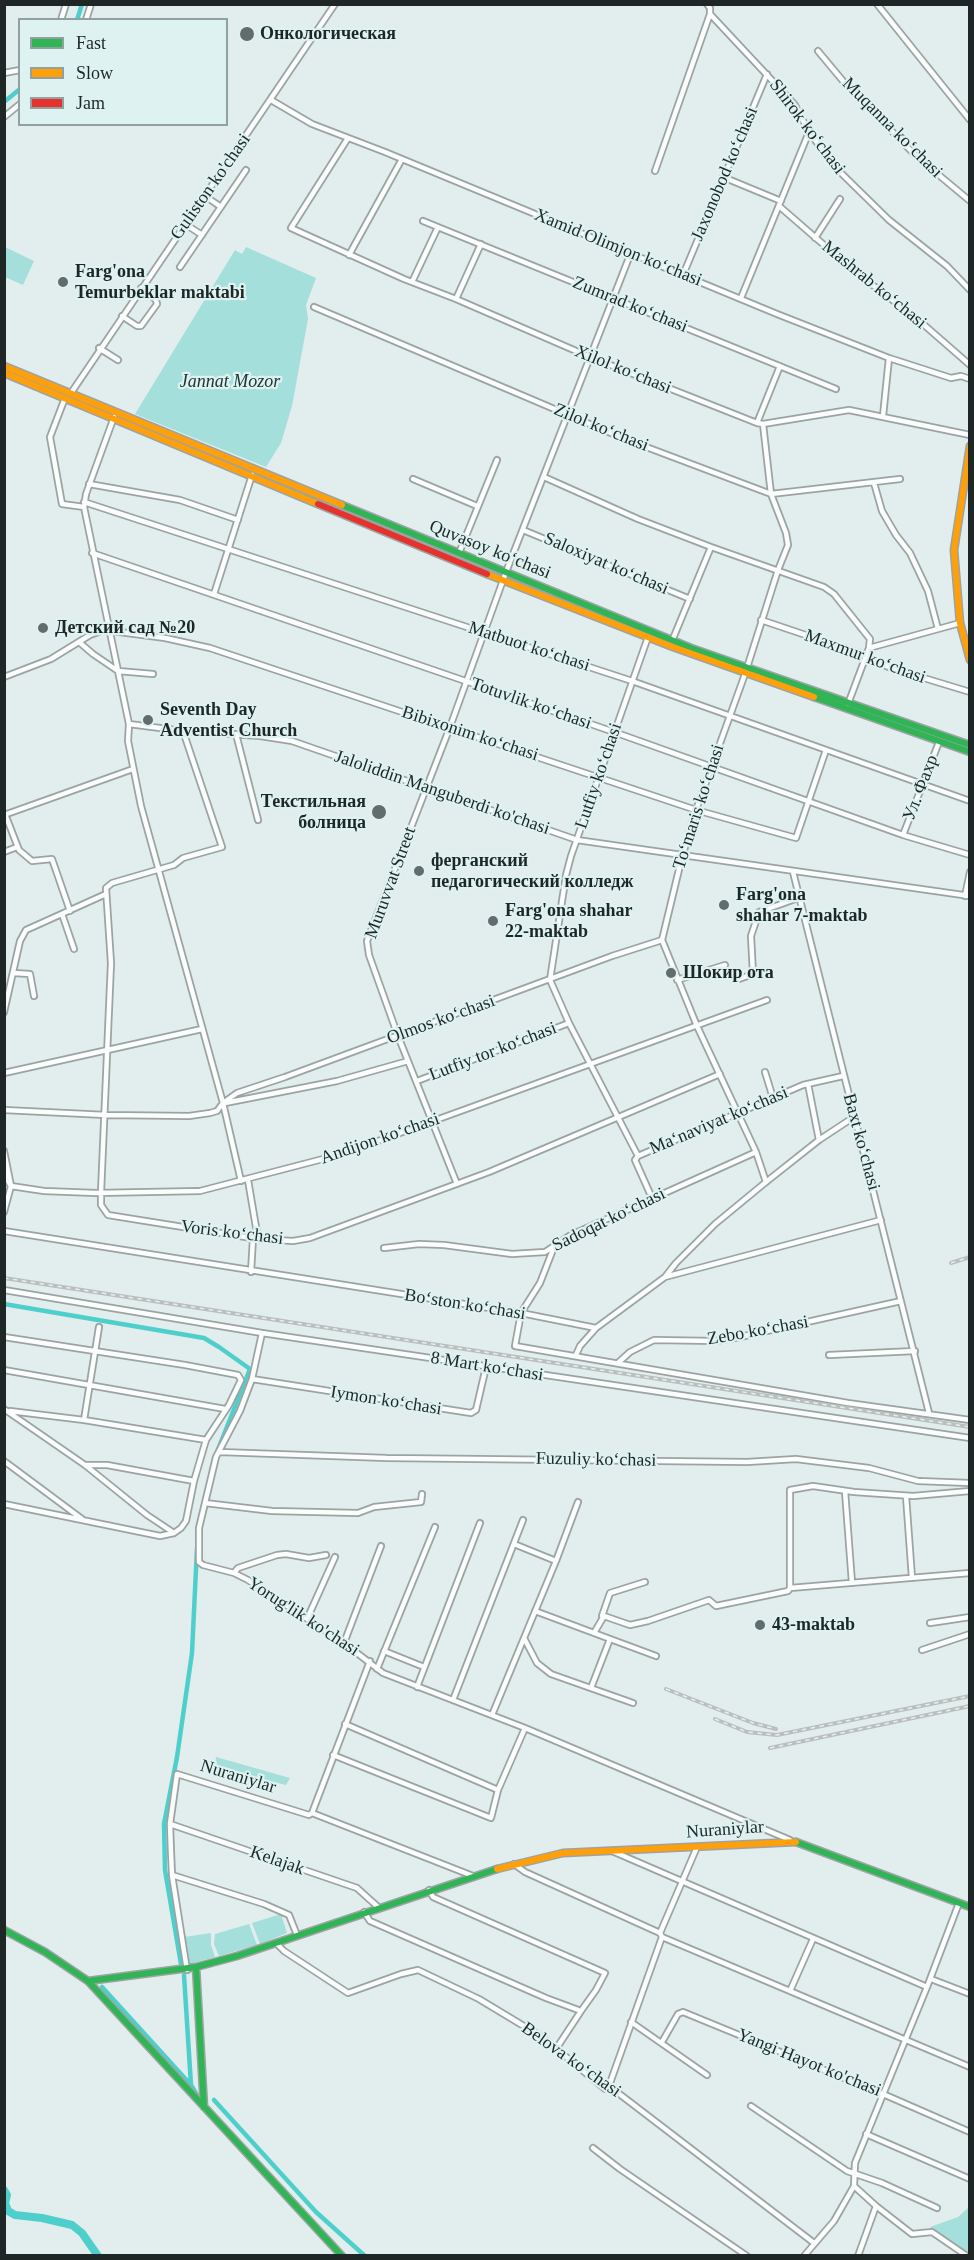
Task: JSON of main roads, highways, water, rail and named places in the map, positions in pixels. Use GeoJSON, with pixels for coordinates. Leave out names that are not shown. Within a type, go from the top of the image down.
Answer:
{"type":"FeatureCollection","features":[{"type":"Feature","properties":{"kind":"main road","name":"Quvasoy koʻchasi"},"geometry":{"type":"LineString","coordinates":[[4,366],[114,417],[503,580],[648,637],[969,745]]}},
{"type":"Feature","properties":{"kind":"main road","name":"Quvasoy koʻchasi"},"geometry":{"type":"LineString","coordinates":[[4,374],[68,395],[746,671],[969,752]]}},
{"type":"Feature","properties":{"kind":"main road"},"geometry":{"type":"LineString","coordinates":[[969,446],[954,550],[960,623],[969,660]]}},
{"type":"Feature","properties":{"kind":"main road","name":"Nuraniylar"},"geometry":{"type":"LineString","coordinates":[[88,1981],[196,1968],[473,1876],[563,1853],[793,1841],[969,1907]]}},
{"type":"Feature","properties":{"kind":"main road"},"geometry":{"type":"LineString","coordinates":[[4,1930],[45,1952],[88,1981],[342,2256]]}},
{"type":"Feature","properties":{"kind":"main road"},"geometry":{"type":"LineString","coordinates":[[196,1968],[204,2108]]}},
{"type":"Feature","properties":{"kind":"waterway"},"geometry":{"type":"LineString","coordinates":[[78,18],[82,4]]}},
{"type":"Feature","properties":{"kind":"waterway"},"geometry":{"type":"LineString","coordinates":[[4,102],[18,91]]}},
{"type":"Feature","properties":{"kind":"waterway"},"geometry":{"type":"LineString","coordinates":[[4,1304],[204,1338],[219,1347],[250,1369],[217,1452]]}},
{"type":"Feature","properties":{"kind":"waterway"},"geometry":{"type":"LineString","coordinates":[[181,1964],[165,1870],[164,1824],[177,1757],[192,1653],[197,1548]]}},
{"type":"Feature","properties":{"kind":"waterway"},"geometry":{"type":"LineString","coordinates":[[184,1975],[191,2085]]}},
{"type":"Feature","properties":{"kind":"waterway"},"geometry":{"type":"LineString","coordinates":[[102,1987],[191,2085],[197,2095]]}},
{"type":"Feature","properties":{"kind":"waterway"},"geometry":{"type":"LineString","coordinates":[[214,2100],[316,2212],[365,2256]]}},
{"type":"Feature","properties":{"kind":"waterway"},"geometry":{"type":"LineString","coordinates":[[4,2190],[7,2195],[5,2203],[8,2211],[15,2215],[72,2225],[82,2233],[98,2256]]}},
{"type":"Feature","properties":{"kind":"railway"},"geometry":{"type":"LineString","coordinates":[[951,1263],[970,1257]]}},
{"type":"Feature","properties":{"kind":"railway"},"geometry":{"type":"LineString","coordinates":[[4,1278],[970,1427]]}},
{"type":"Feature","properties":{"kind":"railway"},"geometry":{"type":"LineString","coordinates":[[666,1689],[753,1723],[776,1729]]}},
{"type":"Feature","properties":{"kind":"railway"},"geometry":{"type":"LineString","coordinates":[[715,1719],[747,1732],[777,1735],[970,1696]]}},
{"type":"Feature","properties":{"kind":"railway"},"geometry":{"type":"LineString","coordinates":[[770,1748],[970,1706]]}},
{"type":"Feature","properties":{"kind":"place","name":"Онкологическая"},"geometry":{"type":"Point","coordinates":[247,34]}},
{"type":"Feature","properties":{"kind":"place","name":"Farg'ona Temurbeklar maktabi"},"geometry":{"type":"Point","coordinates":[63,282]}},
{"type":"Feature","properties":{"kind":"place","name":"Детский сад №20"},"geometry":{"type":"Point","coordinates":[43,628]}},
{"type":"Feature","properties":{"kind":"place","name":"Seventh Day Adventist Church"},"geometry":{"type":"Point","coordinates":[148,720]}},
{"type":"Feature","properties":{"kind":"place","name":"Текстильная болница"},"geometry":{"type":"Point","coordinates":[379,812]}},
{"type":"Feature","properties":{"kind":"place","name":"ферганский педагогический колледж"},"geometry":{"type":"Point","coordinates":[419,871]}},
{"type":"Feature","properties":{"kind":"place","name":"Farg'ona shahar 7-maktab"},"geometry":{"type":"Point","coordinates":[724,905]}},
{"type":"Feature","properties":{"kind":"place","name":"Farg'ona shahar 22-maktab"},"geometry":{"type":"Point","coordinates":[493,921]}},
{"type":"Feature","properties":{"kind":"place","name":"Шокир ота"},"geometry":{"type":"Point","coordinates":[671,973]}},
{"type":"Feature","properties":{"kind":"place","name":"43-maktab"},"geometry":{"type":"Point","coordinates":[760,1625]}},
{"type":"Feature","properties":{"kind":"park label","name":"Jannat Mozor"},"geometry":{"type":"Point","coordinates":[230,382]}}]}
